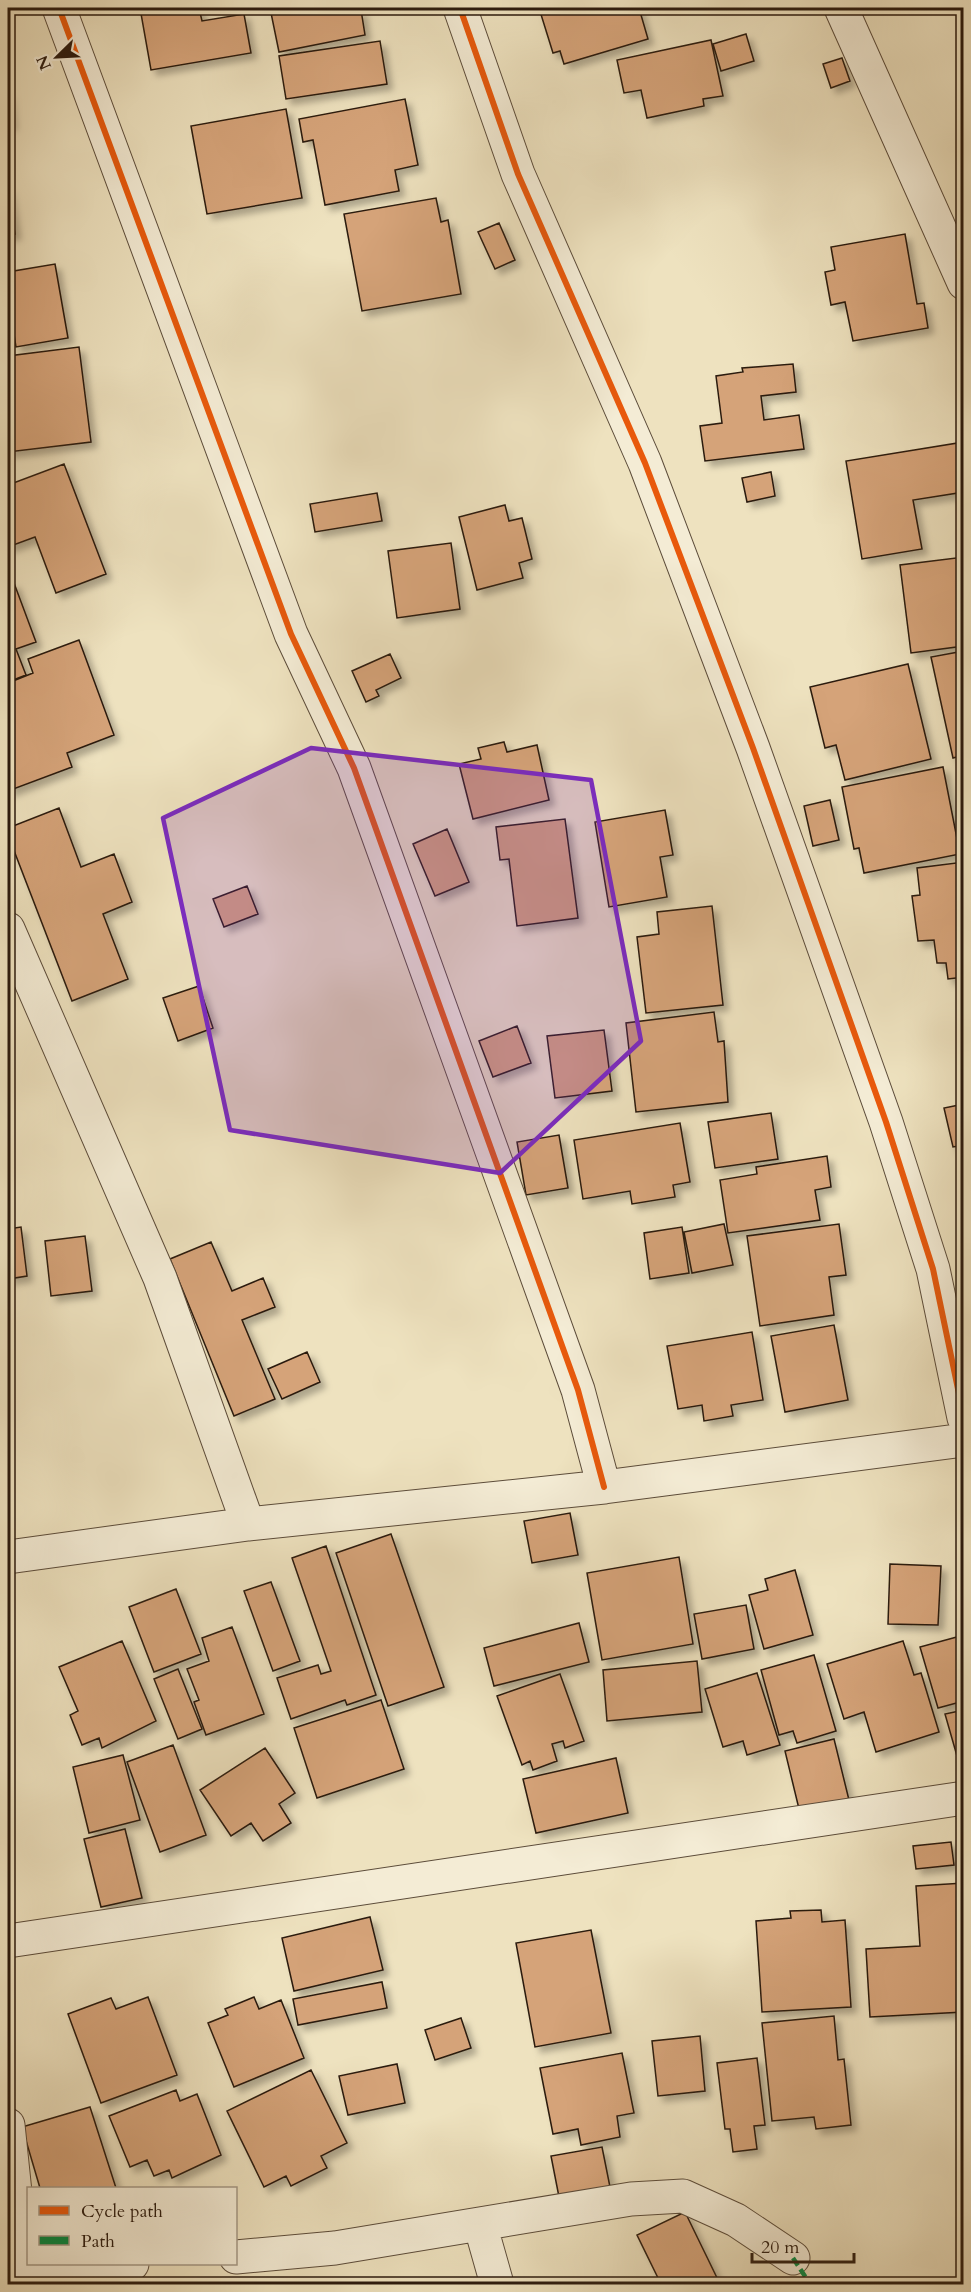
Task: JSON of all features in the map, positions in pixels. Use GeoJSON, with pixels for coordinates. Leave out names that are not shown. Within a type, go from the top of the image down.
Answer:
{"type":"FeatureCollection","features":[{"type":"Feature","properties":{"kind":"street"},"geometry":{"type":"LineString","coordinates":[[59,8],[291,634],[354,768],[578,1390],[604,1487]]}},
{"type":"Feature","properties":{"kind":"street"},"geometry":{"type":"LineString","coordinates":[[460,8],[519,174],[645,463],[761,770],[886,1122],[933,1269],[963,1418]]}},
{"type":"Feature","properties":{"kind":"street"},"geometry":{"type":"LineString","coordinates":[[841,8],[963,283]]}},
{"type":"Feature","properties":{"kind":"street"},"geometry":{"type":"LineString","coordinates":[[8,929],[160,1278],[248,1524]]}},
{"type":"Feature","properties":{"kind":"street"},"geometry":{"type":"LineString","coordinates":[[8,1557],[248,1524],[604,1487],[963,1440]]}},
{"type":"Feature","properties":{"kind":"street"},"geometry":{"type":"LineString","coordinates":[[8,1941],[963,1798]]}},
{"type":"Feature","properties":{"kind":"street"},"geometry":{"type":"LineString","coordinates":[[8,2124],[15,2270],[112,2265]]}},
{"type":"Feature","properties":{"kind":"street"},"geometry":{"type":"LineString","coordinates":[[237,2257],[335,2248],[631,2199],[683,2196],[736,2220],[793,2258]]}},
{"type":"Feature","properties":{"kind":"street"},"geometry":{"type":"LineString","coordinates":[[480,2224],[497,2284]]}},
{"type":"Feature","properties":{"kind":"highlighted area"},"geometry":{"type":"Polygon","coordinates":[[[311,748],[591,780],[641,1041],[500,1173],[230,1130],[163,818],[311,748]]]}},
{"type":"Feature","properties":{"kind":"building"},"geometry":{"type":"Polygon","coordinates":[[[140,8],[199,8],[202,21],[244,14],[251,53],[151,70],[140,8]]]}},
{"type":"Feature","properties":{"kind":"building"},"geometry":{"type":"Polygon","coordinates":[[[270,8],[347,8],[348,13],[361,10],[365,35],[279,52],[270,8]]]}},
{"type":"Feature","properties":{"kind":"building"},"geometry":{"type":"Polygon","coordinates":[[[539,8],[639,8],[648,39],[564,64],[560,51],[553,53],[539,8]]]}},
{"type":"Feature","properties":{"kind":"building"},"geometry":{"type":"Polygon","coordinates":[[[746,34],[754,61],[721,71],[713,44],[746,34]]]}},
{"type":"Feature","properties":{"kind":"building"},"geometry":{"type":"Polygon","coordinates":[[[711,40],[723,96],[703,99],[704,106],[647,118],[641,90],[624,93],[617,60],[711,40]]]}},
{"type":"Feature","properties":{"kind":"building"},"geometry":{"type":"Polygon","coordinates":[[[380,41],[387,84],[286,99],[279,56],[380,41]]]}},
{"type":"Feature","properties":{"kind":"building"},"geometry":{"type":"Polygon","coordinates":[[[842,58],[850,81],[831,88],[823,64],[842,58]]]}},
{"type":"Feature","properties":{"kind":"building"},"geometry":{"type":"Polygon","coordinates":[[[8,93],[11,124],[8,125],[8,93]]]}},
{"type":"Feature","properties":{"kind":"building"},"geometry":{"type":"Polygon","coordinates":[[[405,99],[418,165],[395,170],[399,191],[325,205],[313,140],[303,142],[299,119],[405,99]]]}},
{"type":"Feature","properties":{"kind":"building"},"geometry":{"type":"Polygon","coordinates":[[[286,109],[302,198],[207,214],[191,126],[286,109]]]}},
{"type":"Feature","properties":{"kind":"building"},"geometry":{"type":"Polygon","coordinates":[[[8,187],[15,234],[8,235],[8,187]]]}},
{"type":"Feature","properties":{"kind":"building"},"geometry":{"type":"Polygon","coordinates":[[[436,198],[441,222],[448,220],[461,294],[362,311],[344,214],[436,198]]]}},
{"type":"Feature","properties":{"kind":"building"},"geometry":{"type":"Polygon","coordinates":[[[499,223],[515,260],[495,269],[478,232],[499,223]]]}},
{"type":"Feature","properties":{"kind":"building"},"geometry":{"type":"Polygon","coordinates":[[[905,234],[917,304],[924,303],[928,328],[853,341],[845,302],[831,305],[825,272],[835,270],[831,247],[905,234]]]}},
{"type":"Feature","properties":{"kind":"building"},"geometry":{"type":"Polygon","coordinates":[[[55,264],[68,338],[16,347],[8,296],[8,272],[55,264]]]}},
{"type":"Feature","properties":{"kind":"building"},"geometry":{"type":"Polygon","coordinates":[[[79,347],[91,442],[8,452],[8,356],[79,347]]]}},
{"type":"Feature","properties":{"kind":"building"},"geometry":{"type":"Polygon","coordinates":[[[793,364],[796,392],[761,396],[764,420],[799,415],[804,449],[705,461],[700,426],[722,423],[716,376],[743,372],[742,368],[793,364]]]}},
{"type":"Feature","properties":{"kind":"building"},"geometry":{"type":"Polygon","coordinates":[[[964,442],[964,492],[913,500],[922,549],[862,559],[846,461],[964,442]]]}},
{"type":"Feature","properties":{"kind":"building"},"geometry":{"type":"Polygon","coordinates":[[[64,464],[106,574],[56,593],[35,537],[8,547],[8,485],[64,464]]]}},
{"type":"Feature","properties":{"kind":"building"},"geometry":{"type":"Polygon","coordinates":[[[771,472],[775,496],[747,502],[742,478],[771,472]]]}},
{"type":"Feature","properties":{"kind":"building"},"geometry":{"type":"Polygon","coordinates":[[[377,493],[382,521],[315,532],[310,504],[377,493]]]}},
{"type":"Feature","properties":{"kind":"building"},"geometry":{"type":"Polygon","coordinates":[[[505,505],[509,521],[522,518],[532,559],[519,563],[523,578],[477,590],[459,517],[505,505]]]}},
{"type":"Feature","properties":{"kind":"building"},"geometry":{"type":"Polygon","coordinates":[[[451,543],[460,609],[397,618],[388,551],[451,543]]]}},
{"type":"Feature","properties":{"kind":"building"},"geometry":{"type":"Polygon","coordinates":[[[964,557],[964,646],[911,653],[900,565],[964,557]]]}},
{"type":"Feature","properties":{"kind":"building"},"geometry":{"type":"Polygon","coordinates":[[[14,583],[36,642],[16,649],[26,675],[8,682],[8,585],[14,583]]]}},
{"type":"Feature","properties":{"kind":"building"},"geometry":{"type":"Polygon","coordinates":[[[79,640],[114,735],[67,753],[72,767],[8,791],[8,683],[33,673],[28,659],[79,640]]]}},
{"type":"Feature","properties":{"kind":"building"},"geometry":{"type":"Polygon","coordinates":[[[964,651],[964,755],[953,758],[931,657],[964,651]]]}},
{"type":"Feature","properties":{"kind":"building"},"geometry":{"type":"Polygon","coordinates":[[[390,654],[401,678],[376,690],[379,696],[366,702],[352,671],[390,654]]]}},
{"type":"Feature","properties":{"kind":"building"},"geometry":{"type":"Polygon","coordinates":[[[908,664],[931,759],[845,780],[836,745],[825,748],[810,687],[908,664]]]}},
{"type":"Feature","properties":{"kind":"building"},"geometry":{"type":"Polygon","coordinates":[[[504,742],[507,752],[537,745],[549,800],[473,819],[459,764],[481,759],[478,748],[504,742]]]}},
{"type":"Feature","properties":{"kind":"building"},"geometry":{"type":"Polygon","coordinates":[[[943,767],[960,854],[864,873],[859,848],[854,849],[842,787],[943,767]]]}},
{"type":"Feature","properties":{"kind":"building"},"geometry":{"type":"Polygon","coordinates":[[[830,800],[839,840],[813,846],[804,806],[830,800]]]}},
{"type":"Feature","properties":{"kind":"building"},"geometry":{"type":"Polygon","coordinates":[[[59,808],[81,867],[114,854],[132,902],[103,914],[128,979],[72,1001],[8,835],[8,828],[59,808]]]}},
{"type":"Feature","properties":{"kind":"building"},"geometry":{"type":"Polygon","coordinates":[[[665,810],[673,855],[660,857],[667,897],[609,907],[595,822],[665,810]]]}},
{"type":"Feature","properties":{"kind":"building"},"geometry":{"type":"Polygon","coordinates":[[[565,819],[578,918],[517,926],[509,859],[500,860],[496,827],[565,819]]]}},
{"type":"Feature","properties":{"kind":"building"},"geometry":{"type":"Polygon","coordinates":[[[447,829],[469,882],[435,896],[413,844],[447,829]]]}},
{"type":"Feature","properties":{"kind":"building"},"geometry":{"type":"Polygon","coordinates":[[[964,862],[964,977],[948,979],[946,963],[937,963],[934,940],[918,941],[912,896],[920,895],[917,868],[964,862]]]}},
{"type":"Feature","properties":{"kind":"building"},"geometry":{"type":"Polygon","coordinates":[[[247,886],[258,914],[224,927],[213,899],[247,886]]]}},
{"type":"Feature","properties":{"kind":"building"},"geometry":{"type":"Polygon","coordinates":[[[712,906],[723,1005],[646,1013],[637,937],[659,934],[657,912],[712,906]]]}},
{"type":"Feature","properties":{"kind":"building"},"geometry":{"type":"Polygon","coordinates":[[[199,986],[213,1028],[178,1041],[163,998],[199,986]]]}},
{"type":"Feature","properties":{"kind":"building"},"geometry":{"type":"Polygon","coordinates":[[[714,1012],[718,1042],[724,1041],[728,1102],[636,1112],[626,1023],[714,1012]]]}},
{"type":"Feature","properties":{"kind":"building"},"geometry":{"type":"Polygon","coordinates":[[[517,1026],[531,1063],[493,1077],[479,1041],[517,1026]]]}},
{"type":"Feature","properties":{"kind":"building"},"geometry":{"type":"Polygon","coordinates":[[[604,1030],[612,1091],[555,1098],[547,1036],[604,1030]]]}},
{"type":"Feature","properties":{"kind":"building"},"geometry":{"type":"Polygon","coordinates":[[[964,1104],[964,1145],[953,1147],[944,1108],[964,1104]]]}},
{"type":"Feature","properties":{"kind":"building"},"geometry":{"type":"Polygon","coordinates":[[[771,1113],[778,1159],[715,1168],[708,1122],[771,1113]]]}},
{"type":"Feature","properties":{"kind":"building"},"geometry":{"type":"Polygon","coordinates":[[[680,1123],[690,1182],[673,1185],[675,1197],[632,1204],[630,1191],[583,1199],[574,1140],[680,1123]]]}},
{"type":"Feature","properties":{"kind":"building"},"geometry":{"type":"Polygon","coordinates":[[[559,1135],[568,1188],[526,1195],[517,1142],[559,1135]]]}},
{"type":"Feature","properties":{"kind":"building"},"geometry":{"type":"Polygon","coordinates":[[[827,1156],[831,1187],[815,1190],[820,1220],[728,1233],[720,1180],[757,1174],[756,1167],[827,1156]]]}},
{"type":"Feature","properties":{"kind":"building"},"geometry":{"type":"Polygon","coordinates":[[[724,1224],[733,1265],[692,1273],[684,1232],[724,1224]]]}},
{"type":"Feature","properties":{"kind":"building"},"geometry":{"type":"Polygon","coordinates":[[[839,1224],[846,1275],[829,1277],[834,1315],[760,1326],[747,1236],[839,1224]]]}},
{"type":"Feature","properties":{"kind":"building"},"geometry":{"type":"Polygon","coordinates":[[[21,1227],[27,1276],[8,1279],[8,1229],[21,1227]]]}},
{"type":"Feature","properties":{"kind":"building"},"geometry":{"type":"Polygon","coordinates":[[[682,1227],[689,1273],[650,1279],[644,1233],[682,1227]]]}},
{"type":"Feature","properties":{"kind":"building"},"geometry":{"type":"Polygon","coordinates":[[[85,1236],[92,1291],[51,1296],[45,1241],[85,1236]]]}},
{"type":"Feature","properties":{"kind":"building"},"geometry":{"type":"Polygon","coordinates":[[[211,1242],[232,1291],[263,1278],[275,1307],[242,1320],[275,1399],[234,1416],[170,1259],[211,1242]]]}},
{"type":"Feature","properties":{"kind":"building"},"geometry":{"type":"Polygon","coordinates":[[[834,1325],[848,1400],[785,1412],[771,1336],[834,1325]]]}},
{"type":"Feature","properties":{"kind":"building"},"geometry":{"type":"Polygon","coordinates":[[[752,1332],[763,1400],[731,1405],[733,1416],[704,1421],[702,1405],[678,1409],[667,1346],[752,1332]]]}},
{"type":"Feature","properties":{"kind":"building"},"geometry":{"type":"Polygon","coordinates":[[[307,1352],[320,1382],[282,1399],[268,1369],[307,1352]]]}},
{"type":"Feature","properties":{"kind":"building"},"geometry":{"type":"Polygon","coordinates":[[[570,1513],[578,1555],[532,1563],[524,1521],[570,1513]]]}},
{"type":"Feature","properties":{"kind":"building"},"geometry":{"type":"Polygon","coordinates":[[[391,1534],[444,1687],[388,1706],[336,1553],[391,1534]]]}},
{"type":"Feature","properties":{"kind":"building"},"geometry":{"type":"Polygon","coordinates":[[[326,1546],[376,1695],[347,1705],[345,1700],[291,1719],[277,1678],[318,1665],[321,1674],[331,1671],[292,1558],[326,1546]]]}},
{"type":"Feature","properties":{"kind":"building"},"geometry":{"type":"Polygon","coordinates":[[[679,1557],[693,1644],[602,1660],[587,1573],[679,1557]]]}},
{"type":"Feature","properties":{"kind":"building"},"geometry":{"type":"Polygon","coordinates":[[[890,1564],[941,1566],[938,1625],[888,1624],[890,1564]]]}},
{"type":"Feature","properties":{"kind":"building"},"geometry":{"type":"Polygon","coordinates":[[[795,1570],[813,1635],[764,1649],[749,1595],[768,1590],[765,1579],[795,1570]]]}},
{"type":"Feature","properties":{"kind":"building"},"geometry":{"type":"Polygon","coordinates":[[[271,1582],[300,1661],[273,1671],[244,1591],[271,1582]]]}},
{"type":"Feature","properties":{"kind":"building"},"geometry":{"type":"Polygon","coordinates":[[[176,1589],[201,1654],[154,1672],[129,1607],[176,1589]]]}},
{"type":"Feature","properties":{"kind":"building"},"geometry":{"type":"Polygon","coordinates":[[[746,1605],[754,1649],[702,1659],[694,1614],[746,1605]]]}},
{"type":"Feature","properties":{"kind":"building"},"geometry":{"type":"Polygon","coordinates":[[[579,1623],[589,1662],[494,1686],[484,1648],[579,1623]]]}},
{"type":"Feature","properties":{"kind":"building"},"geometry":{"type":"Polygon","coordinates":[[[232,1627],[264,1714],[206,1735],[194,1702],[199,1700],[187,1669],[209,1661],[202,1638],[232,1627]]]}},
{"type":"Feature","properties":{"kind":"building"},"geometry":{"type":"Polygon","coordinates":[[[964,1635],[964,1701],[938,1708],[920,1647],[964,1635]]]}},
{"type":"Feature","properties":{"kind":"building"},"geometry":{"type":"Polygon","coordinates":[[[122,1641],[156,1721],[102,1748],[99,1738],[82,1745],[70,1715],[78,1711],[59,1667],[122,1641]]]}},
{"type":"Feature","properties":{"kind":"building"},"geometry":{"type":"Polygon","coordinates":[[[903,1641],[914,1675],[921,1673],[939,1732],[876,1752],[864,1712],[844,1719],[827,1664],[903,1641]]]}},
{"type":"Feature","properties":{"kind":"building"},"geometry":{"type":"Polygon","coordinates":[[[814,1655],[836,1731],[797,1743],[793,1731],[779,1735],[761,1670],[814,1655]]]}},
{"type":"Feature","properties":{"kind":"building"},"geometry":{"type":"Polygon","coordinates":[[[697,1661],[702,1712],[607,1721],[603,1670],[697,1661]]]}},
{"type":"Feature","properties":{"kind":"building"},"geometry":{"type":"Polygon","coordinates":[[[178,1669],[202,1729],[178,1739],[154,1679],[178,1669]]]}},
{"type":"Feature","properties":{"kind":"building"},"geometry":{"type":"Polygon","coordinates":[[[757,1673],[780,1745],[747,1755],[743,1741],[723,1747],[705,1689],[757,1673]]]}},
{"type":"Feature","properties":{"kind":"building"},"geometry":{"type":"Polygon","coordinates":[[[560,1674],[584,1741],[565,1748],[563,1741],[552,1744],[557,1761],[533,1770],[530,1761],[522,1765],[497,1696],[560,1674]]]}},
{"type":"Feature","properties":{"kind":"building"},"geometry":{"type":"Polygon","coordinates":[[[381,1700],[404,1769],[317,1798],[294,1728],[381,1700]]]}},
{"type":"Feature","properties":{"kind":"building"},"geometry":{"type":"Polygon","coordinates":[[[964,1710],[964,1777],[963,1777],[945,1714],[964,1710]]]}},
{"type":"Feature","properties":{"kind":"building"},"geometry":{"type":"Polygon","coordinates":[[[834,1739],[849,1800],[800,1813],[785,1751],[834,1739]]]}},
{"type":"Feature","properties":{"kind":"building"},"geometry":{"type":"Polygon","coordinates":[[[173,1745],[206,1835],[160,1852],[127,1762],[173,1745]]]}},
{"type":"Feature","properties":{"kind":"building"},"geometry":{"type":"Polygon","coordinates":[[[265,1748],[295,1793],[279,1804],[291,1823],[263,1841],[251,1823],[231,1836],[200,1790],[265,1748]]]}},
{"type":"Feature","properties":{"kind":"building"},"geometry":{"type":"Polygon","coordinates":[[[123,1755],[140,1820],[89,1833],[73,1767],[123,1755]]]}},
{"type":"Feature","properties":{"kind":"building"},"geometry":{"type":"Polygon","coordinates":[[[616,1758],[628,1813],[536,1833],[523,1779],[616,1758]]]}},
{"type":"Feature","properties":{"kind":"building"},"geometry":{"type":"Polygon","coordinates":[[[125,1829],[142,1898],[101,1907],[84,1839],[125,1829]]]}},
{"type":"Feature","properties":{"kind":"building"},"geometry":{"type":"Polygon","coordinates":[[[951,1842],[954,1865],[916,1869],[913,1846],[951,1842]]]}},
{"type":"Feature","properties":{"kind":"building"},"geometry":{"type":"Polygon","coordinates":[[[964,1883],[964,2012],[870,2017],[866,1949],[920,1946],[916,1886],[964,1883]]]}},
{"type":"Feature","properties":{"kind":"building"},"geometry":{"type":"Polygon","coordinates":[[[821,1910],[822,1922],[845,1920],[851,2007],[762,2012],[756,1921],[791,1918],[790,1911],[821,1910]]]}},
{"type":"Feature","properties":{"kind":"building"},"geometry":{"type":"Polygon","coordinates":[[[370,1917],[383,1970],[294,1991],[282,1938],[370,1917]]]}},
{"type":"Feature","properties":{"kind":"building"},"geometry":{"type":"Polygon","coordinates":[[[591,1930],[611,2033],[535,2047],[516,1943],[591,1930]]]}},
{"type":"Feature","properties":{"kind":"building"},"geometry":{"type":"Polygon","coordinates":[[[382,1982],[387,2008],[298,2025],[293,1999],[382,1982]]]}},
{"type":"Feature","properties":{"kind":"building"},"geometry":{"type":"Polygon","coordinates":[[[148,1997],[177,2075],[101,2103],[68,2014],[111,1998],[116,2009],[148,1997]]]}},
{"type":"Feature","properties":{"kind":"building"},"geometry":{"type":"Polygon","coordinates":[[[254,1997],[259,2009],[281,2000],[304,2058],[234,2087],[208,2023],[228,2015],[225,2009],[254,1997]]]}},
{"type":"Feature","properties":{"kind":"building"},"geometry":{"type":"Polygon","coordinates":[[[834,2016],[838,2060],[844,2059],[851,2125],[816,2129],[814,2117],[772,2121],[762,2023],[834,2016]]]}},
{"type":"Feature","properties":{"kind":"building"},"geometry":{"type":"Polygon","coordinates":[[[461,2018],[471,2048],[435,2060],[425,2030],[461,2018]]]}},
{"type":"Feature","properties":{"kind":"building"},"geometry":{"type":"Polygon","coordinates":[[[700,2036],[705,2091],[658,2096],[652,2041],[700,2036]]]}},
{"type":"Feature","properties":{"kind":"building"},"geometry":{"type":"Polygon","coordinates":[[[622,2053],[634,2113],[617,2116],[620,2137],[581,2145],[578,2129],[553,2134],[540,2068],[622,2053]]]}},
{"type":"Feature","properties":{"kind":"building"},"geometry":{"type":"Polygon","coordinates":[[[757,2058],[765,2125],[754,2126],[757,2149],[733,2152],[730,2129],[725,2129],[717,2063],[757,2058]]]}},
{"type":"Feature","properties":{"kind":"building"},"geometry":{"type":"Polygon","coordinates":[[[397,2064],[405,2103],[348,2115],[339,2076],[397,2064]]]}},
{"type":"Feature","properties":{"kind":"building"},"geometry":{"type":"Polygon","coordinates":[[[311,2070],[347,2143],[321,2156],[327,2168],[291,2186],[286,2176],[264,2187],[227,2111],[311,2070]]]}},
{"type":"Feature","properties":{"kind":"building"},"geometry":{"type":"Polygon","coordinates":[[[176,2090],[180,2101],[197,2094],[221,2155],[172,2178],[169,2170],[154,2176],[147,2160],[130,2167],[109,2116],[176,2090]]]}},
{"type":"Feature","properties":{"kind":"building"},"geometry":{"type":"Polygon","coordinates":[[[90,2107],[116,2187],[40,2187],[22,2127],[90,2107]]]}},
{"type":"Feature","properties":{"kind":"building"},"geometry":{"type":"Polygon","coordinates":[[[602,2147],[611,2192],[560,2202],[551,2156],[602,2147]]]}},
{"type":"Feature","properties":{"kind":"building"},"geometry":{"type":"Polygon","coordinates":[[[685,2212],[720,2284],[661,2284],[637,2235],[685,2212]]]}},
{"type":"Feature","properties":{"kind":"building"},"geometry":{"type":"Polygon","coordinates":[[[596,2279],[598,2284],[585,2284],[596,2279]]]}},
{"type":"Feature","properties":{"kind":"marked path"},"geometry":{"type":"LineString","coordinates":[[793,2258],[810,2284]]}},
{"type":"Feature","properties":{"kind":"cycle path"},"geometry":{"type":"LineString","coordinates":[[59,8],[291,634],[354,768],[578,1390],[604,1487]]}},
{"type":"Feature","properties":{"kind":"cycle path"},"geometry":{"type":"LineString","coordinates":[[460,8],[518,174],[645,463],[753,748],[886,1122],[933,1269],[964,1418]]}}]}
